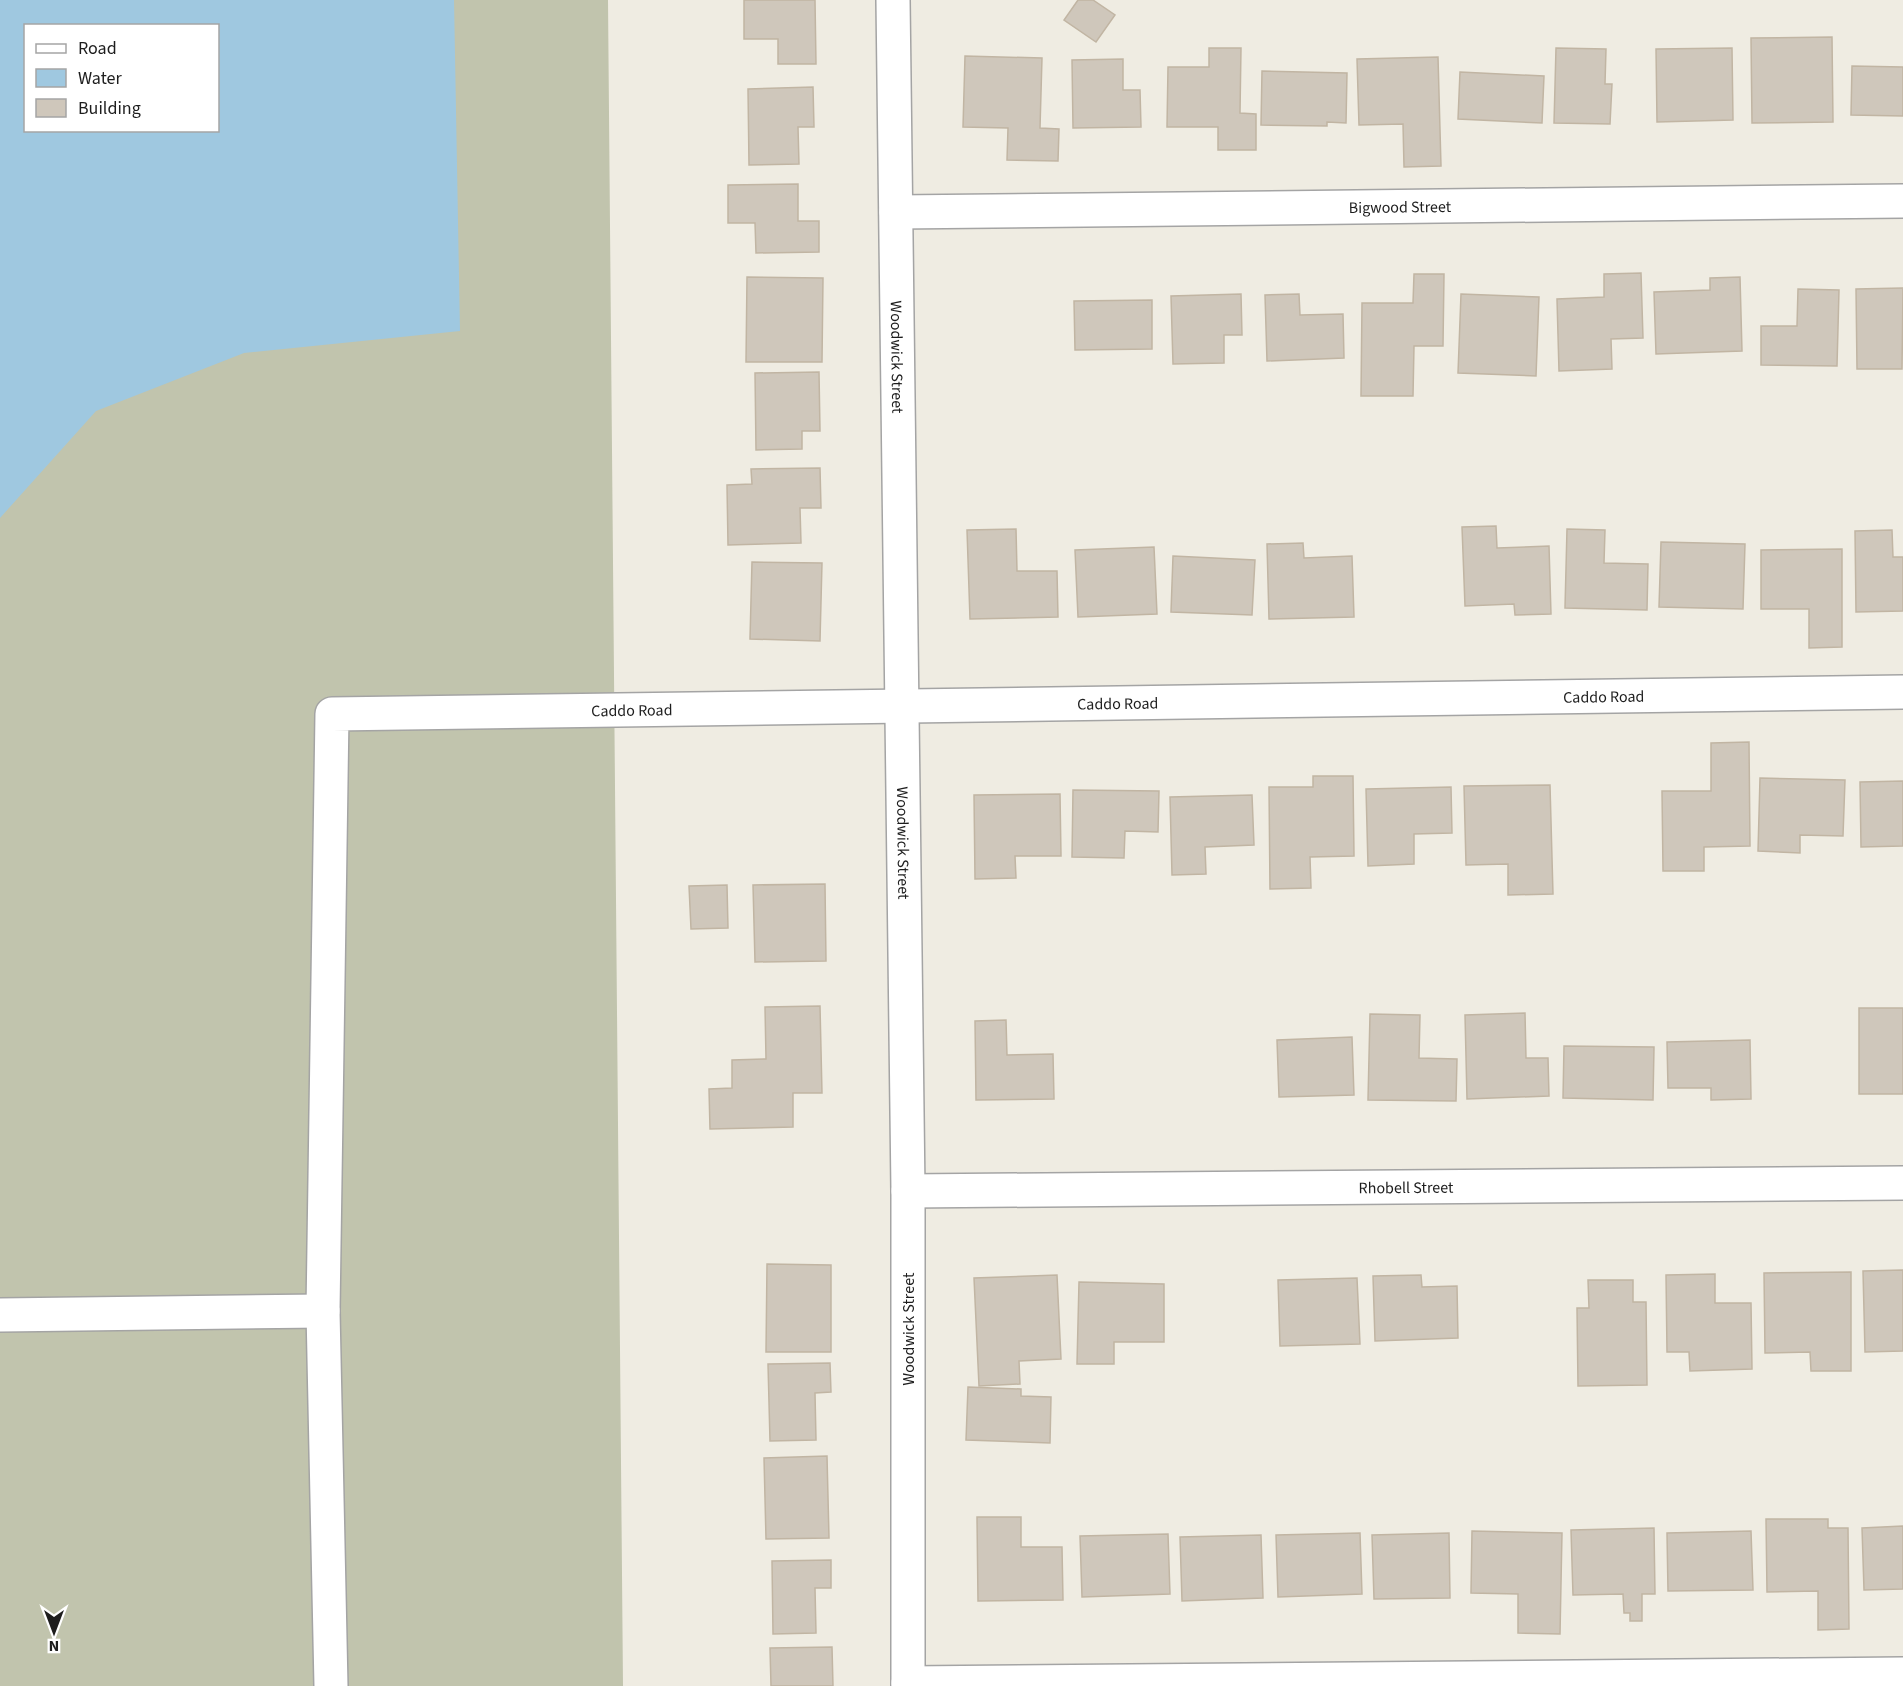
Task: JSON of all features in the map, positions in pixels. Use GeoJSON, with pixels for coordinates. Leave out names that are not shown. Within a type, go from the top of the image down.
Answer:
{"type":"FeatureCollection","features":[{"type":"Feature","properties":{"kind":"street","name":"Woodwick Street"},"geometry":{"type":"LineString","coordinates":[[893,0],[908,1191],[908,1685]]}},
{"type":"Feature","properties":{"kind":"street","name":"Bigwood Street"},"geometry":{"type":"LineString","coordinates":[[896,212],[1903,201]]}},
{"type":"Feature","properties":{"kind":"street","name":"Caddo Road"},"geometry":{"type":"LineString","coordinates":[[323,1311],[332,714],[1903,692]]}},
{"type":"Feature","properties":{"kind":"street","name":"Rhobell Street"},"geometry":{"type":"LineString","coordinates":[[908,1191],[1903,1183]]}},
{"type":"Feature","properties":{"kind":"street"},"geometry":{"type":"LineString","coordinates":[[0,1315],[323,1311],[331,1686]]}},
{"type":"Feature","properties":{"kind":"street"},"geometry":{"type":"LineString","coordinates":[[908,1685],[1903,1674]]}},
{"type":"Feature","properties":{"kind":"shaded area"},"geometry":{"type":"Polygon","coordinates":[[[0,0],[608,0],[623,1686],[0,1686],[0,0]]]}},
{"type":"Feature","properties":{"kind":"water"},"geometry":{"type":"Polygon","coordinates":[[[0,0],[454,0],[460,331],[244,353],[96,411],[0,518],[0,0]]]}},
{"type":"Feature","properties":{"kind":"building"},"geometry":{"type":"Polygon","coordinates":[[[744,0],[815,0],[816,64],[778,64],[778,39],[744,39],[744,0]]]}},
{"type":"Feature","properties":{"kind":"building"},"geometry":{"type":"Polygon","coordinates":[[[1078,0],[1093,0],[1115,15],[1096,42],[1064,20],[1078,0]]]}},
{"type":"Feature","properties":{"kind":"building"},"geometry":{"type":"Polygon","coordinates":[[[1832,37],[1833,122],[1752,123],[1751,38],[1832,37]]]}},
{"type":"Feature","properties":{"kind":"building"},"geometry":{"type":"Polygon","coordinates":[[[1209,48],[1241,48],[1240,113],[1256,114],[1256,150],[1218,150],[1218,127],[1167,127],[1168,67],[1209,67],[1209,48]]]}},
{"type":"Feature","properties":{"kind":"building"},"geometry":{"type":"Polygon","coordinates":[[[1556,48],[1606,49],[1605,84],[1612,84],[1610,124],[1554,123],[1556,48]]]}},
{"type":"Feature","properties":{"kind":"building"},"geometry":{"type":"Polygon","coordinates":[[[1732,48],[1733,120],[1657,122],[1656,49],[1732,48]]]}},
{"type":"Feature","properties":{"kind":"building"},"geometry":{"type":"Polygon","coordinates":[[[965,56],[1042,58],[1040,128],[1059,129],[1058,161],[1007,160],[1008,128],[963,127],[965,56]]]}},
{"type":"Feature","properties":{"kind":"building"},"geometry":{"type":"Polygon","coordinates":[[[1438,57],[1441,166],[1404,167],[1403,124],[1359,125],[1357,59],[1438,57]]]}},
{"type":"Feature","properties":{"kind":"building"},"geometry":{"type":"Polygon","coordinates":[[[1123,59],[1123,90],[1140,90],[1141,127],[1073,128],[1072,60],[1123,59]]]}},
{"type":"Feature","properties":{"kind":"building"},"geometry":{"type":"Polygon","coordinates":[[[1852,66],[1903,67],[1903,116],[1851,115],[1852,66]]]}},
{"type":"Feature","properties":{"kind":"building"},"geometry":{"type":"Polygon","coordinates":[[[1262,71],[1347,73],[1346,123],[1327,122],[1327,126],[1261,125],[1262,71]]]}},
{"type":"Feature","properties":{"kind":"building"},"geometry":{"type":"Polygon","coordinates":[[[1460,72],[1544,76],[1542,123],[1458,119],[1460,72]]]}},
{"type":"Feature","properties":{"kind":"building"},"geometry":{"type":"Polygon","coordinates":[[[813,87],[814,127],[798,127],[799,164],[749,165],[748,89],[813,87]]]}},
{"type":"Feature","properties":{"kind":"building"},"geometry":{"type":"Polygon","coordinates":[[[798,184],[798,221],[819,221],[819,252],[756,253],[755,223],[728,223],[728,185],[798,184]]]}},
{"type":"Feature","properties":{"kind":"building"},"geometry":{"type":"Polygon","coordinates":[[[1641,273],[1643,338],[1611,339],[1612,369],[1559,371],[1557,299],[1604,297],[1604,274],[1641,273]]]}},
{"type":"Feature","properties":{"kind":"building"},"geometry":{"type":"Polygon","coordinates":[[[1414,274],[1444,274],[1443,346],[1414,346],[1413,396],[1361,396],[1362,303],[1413,303],[1414,274]]]}},
{"type":"Feature","properties":{"kind":"building"},"geometry":{"type":"Polygon","coordinates":[[[747,277],[823,278],[822,362],[746,362],[747,277]]]}},
{"type":"Feature","properties":{"kind":"building"},"geometry":{"type":"Polygon","coordinates":[[[1740,277],[1742,351],[1656,354],[1654,292],[1710,290],[1710,278],[1740,277]]]}},
{"type":"Feature","properties":{"kind":"building"},"geometry":{"type":"Polygon","coordinates":[[[1903,288],[1902,369],[1857,369],[1856,289],[1903,288]]]}},
{"type":"Feature","properties":{"kind":"building"},"geometry":{"type":"Polygon","coordinates":[[[1798,289],[1839,290],[1837,366],[1761,365],[1761,326],[1797,326],[1798,289]]]}},
{"type":"Feature","properties":{"kind":"building"},"geometry":{"type":"Polygon","coordinates":[[[1241,294],[1242,335],[1224,335],[1224,363],[1173,364],[1171,296],[1241,294]]]}},
{"type":"Feature","properties":{"kind":"building"},"geometry":{"type":"Polygon","coordinates":[[[1299,294],[1300,315],[1343,314],[1344,358],[1267,361],[1265,295],[1299,294]]]}},
{"type":"Feature","properties":{"kind":"building"},"geometry":{"type":"Polygon","coordinates":[[[1461,294],[1539,297],[1536,376],[1458,373],[1461,294]]]}},
{"type":"Feature","properties":{"kind":"building"},"geometry":{"type":"Polygon","coordinates":[[[1152,300],[1152,349],[1075,350],[1074,301],[1152,300]]]}},
{"type":"Feature","properties":{"kind":"building"},"geometry":{"type":"Polygon","coordinates":[[[819,372],[820,431],[802,431],[802,449],[756,450],[755,373],[819,372]]]}},
{"type":"Feature","properties":{"kind":"building"},"geometry":{"type":"Polygon","coordinates":[[[820,468],[821,508],[800,508],[801,543],[728,545],[727,485],[752,484],[751,469],[820,468]]]}},
{"type":"Feature","properties":{"kind":"building"},"geometry":{"type":"Polygon","coordinates":[[[1496,526],[1497,548],[1549,546],[1551,614],[1515,615],[1514,604],[1465,606],[1462,527],[1496,526]]]}},
{"type":"Feature","properties":{"kind":"building"},"geometry":{"type":"Polygon","coordinates":[[[1016,529],[1017,571],[1057,571],[1058,617],[970,619],[967,530],[1016,529]]]}},
{"type":"Feature","properties":{"kind":"building"},"geometry":{"type":"Polygon","coordinates":[[[1567,529],[1605,530],[1604,563],[1648,564],[1647,610],[1565,608],[1567,529]]]}},
{"type":"Feature","properties":{"kind":"building"},"geometry":{"type":"Polygon","coordinates":[[[1892,530],[1893,557],[1903,557],[1903,611],[1856,612],[1855,531],[1892,530]]]}},
{"type":"Feature","properties":{"kind":"building"},"geometry":{"type":"Polygon","coordinates":[[[1661,542],[1745,544],[1743,609],[1659,607],[1661,542]]]}},
{"type":"Feature","properties":{"kind":"building"},"geometry":{"type":"Polygon","coordinates":[[[1303,543],[1304,558],[1352,556],[1354,617],[1269,619],[1267,544],[1303,543]]]}},
{"type":"Feature","properties":{"kind":"building"},"geometry":{"type":"Polygon","coordinates":[[[1154,547],[1157,614],[1078,617],[1075,550],[1154,547]]]}},
{"type":"Feature","properties":{"kind":"building"},"geometry":{"type":"Polygon","coordinates":[[[1842,549],[1842,647],[1809,648],[1809,609],[1761,609],[1761,550],[1842,549]]]}},
{"type":"Feature","properties":{"kind":"building"},"geometry":{"type":"Polygon","coordinates":[[[1173,556],[1255,560],[1252,615],[1171,612],[1173,556]]]}},
{"type":"Feature","properties":{"kind":"building"},"geometry":{"type":"Polygon","coordinates":[[[752,562],[822,563],[820,641],[750,639],[752,562]]]}},
{"type":"Feature","properties":{"kind":"building"},"geometry":{"type":"Polygon","coordinates":[[[1749,742],[1750,846],[1704,847],[1704,871],[1663,871],[1662,791],[1711,791],[1711,743],[1749,742]]]}},
{"type":"Feature","properties":{"kind":"building"},"geometry":{"type":"Polygon","coordinates":[[[1313,776],[1353,776],[1354,856],[1310,857],[1311,888],[1270,889],[1269,787],[1313,787],[1313,776]]]}},
{"type":"Feature","properties":{"kind":"building"},"geometry":{"type":"Polygon","coordinates":[[[1760,778],[1845,780],[1843,836],[1800,835],[1800,853],[1758,851],[1760,778]]]}},
{"type":"Feature","properties":{"kind":"building"},"geometry":{"type":"Polygon","coordinates":[[[1903,781],[1903,846],[1861,847],[1860,782],[1903,781]]]}},
{"type":"Feature","properties":{"kind":"building"},"geometry":{"type":"Polygon","coordinates":[[[1550,785],[1553,894],[1508,895],[1508,864],[1466,865],[1464,786],[1550,785]]]}},
{"type":"Feature","properties":{"kind":"building"},"geometry":{"type":"Polygon","coordinates":[[[1451,787],[1452,833],[1414,834],[1414,864],[1368,866],[1366,789],[1451,787]]]}},
{"type":"Feature","properties":{"kind":"building"},"geometry":{"type":"Polygon","coordinates":[[[1073,790],[1159,791],[1158,832],[1125,831],[1124,858],[1072,857],[1073,790]]]}},
{"type":"Feature","properties":{"kind":"building"},"geometry":{"type":"Polygon","coordinates":[[[1060,794],[1061,856],[1015,856],[1016,878],[975,879],[974,795],[1060,794]]]}},
{"type":"Feature","properties":{"kind":"building"},"geometry":{"type":"Polygon","coordinates":[[[1252,795],[1254,845],[1205,847],[1206,874],[1172,875],[1170,797],[1252,795]]]}},
{"type":"Feature","properties":{"kind":"building"},"geometry":{"type":"Polygon","coordinates":[[[825,884],[826,961],[755,962],[753,885],[825,884]]]}},
{"type":"Feature","properties":{"kind":"building"},"geometry":{"type":"Polygon","coordinates":[[[727,885],[728,928],[691,929],[689,886],[727,885]]]}},
{"type":"Feature","properties":{"kind":"building"},"geometry":{"type":"Polygon","coordinates":[[[820,1006],[822,1093],[793,1093],[793,1127],[710,1129],[709,1089],[732,1088],[732,1060],[766,1059],[765,1007],[820,1006]]]}},
{"type":"Feature","properties":{"kind":"building"},"geometry":{"type":"Polygon","coordinates":[[[1859,1008],[1903,1008],[1903,1094],[1859,1094],[1859,1008]]]}},
{"type":"Feature","properties":{"kind":"building"},"geometry":{"type":"Polygon","coordinates":[[[1525,1013],[1526,1058],[1548,1058],[1549,1096],[1467,1099],[1465,1015],[1525,1013]]]}},
{"type":"Feature","properties":{"kind":"building"},"geometry":{"type":"Polygon","coordinates":[[[1370,1014],[1420,1015],[1419,1058],[1457,1059],[1456,1101],[1368,1100],[1370,1014]]]}},
{"type":"Feature","properties":{"kind":"building"},"geometry":{"type":"Polygon","coordinates":[[[1006,1020],[1007,1055],[1053,1054],[1054,1099],[976,1100],[975,1021],[1006,1020]]]}},
{"type":"Feature","properties":{"kind":"building"},"geometry":{"type":"Polygon","coordinates":[[[1352,1037],[1354,1095],[1279,1097],[1277,1040],[1352,1037]]]}},
{"type":"Feature","properties":{"kind":"building"},"geometry":{"type":"Polygon","coordinates":[[[1750,1040],[1751,1099],[1711,1100],[1711,1088],[1668,1088],[1667,1042],[1750,1040]]]}},
{"type":"Feature","properties":{"kind":"building"},"geometry":{"type":"Polygon","coordinates":[[[1564,1046],[1654,1047],[1653,1100],[1563,1098],[1564,1046]]]}},
{"type":"Feature","properties":{"kind":"building"},"geometry":{"type":"Polygon","coordinates":[[[767,1264],[831,1265],[831,1352],[766,1352],[767,1264]]]}},
{"type":"Feature","properties":{"kind":"building"},"geometry":{"type":"Polygon","coordinates":[[[1903,1270],[1903,1351],[1865,1352],[1863,1271],[1903,1270]]]}},
{"type":"Feature","properties":{"kind":"building"},"geometry":{"type":"Polygon","coordinates":[[[1851,1272],[1851,1371],[1811,1371],[1810,1352],[1765,1353],[1764,1273],[1851,1272]]]}},
{"type":"Feature","properties":{"kind":"building"},"geometry":{"type":"Polygon","coordinates":[[[1715,1274],[1715,1303],[1751,1303],[1752,1369],[1690,1371],[1689,1352],[1667,1352],[1666,1275],[1715,1274]]]}},
{"type":"Feature","properties":{"kind":"building"},"geometry":{"type":"Polygon","coordinates":[[[1057,1275],[1061,1359],[1019,1361],[1020,1384],[979,1386],[974,1278],[1057,1275]]]}},
{"type":"Feature","properties":{"kind":"building"},"geometry":{"type":"Polygon","coordinates":[[[1421,1275],[1422,1287],[1457,1286],[1458,1338],[1375,1341],[1373,1276],[1421,1275]]]}},
{"type":"Feature","properties":{"kind":"building"},"geometry":{"type":"Polygon","coordinates":[[[1357,1278],[1360,1344],[1280,1346],[1278,1280],[1357,1278]]]}},
{"type":"Feature","properties":{"kind":"building"},"geometry":{"type":"Polygon","coordinates":[[[1588,1280],[1633,1280],[1633,1302],[1646,1302],[1647,1385],[1578,1386],[1577,1308],[1589,1308],[1588,1280]]]}},
{"type":"Feature","properties":{"kind":"building"},"geometry":{"type":"Polygon","coordinates":[[[1079,1282],[1164,1284],[1164,1342],[1114,1342],[1114,1364],[1077,1364],[1079,1282]]]}},
{"type":"Feature","properties":{"kind":"building"},"geometry":{"type":"Polygon","coordinates":[[[830,1363],[831,1392],[815,1393],[816,1440],[770,1441],[768,1364],[830,1363]]]}},
{"type":"Feature","properties":{"kind":"building"},"geometry":{"type":"Polygon","coordinates":[[[968,1387],[1021,1389],[1021,1396],[1051,1397],[1050,1443],[966,1440],[968,1387]]]}},
{"type":"Feature","properties":{"kind":"building"},"geometry":{"type":"Polygon","coordinates":[[[827,1456],[829,1538],[766,1539],[764,1458],[827,1456]]]}},
{"type":"Feature","properties":{"kind":"building"},"geometry":{"type":"Polygon","coordinates":[[[977,1517],[1021,1517],[1021,1547],[1062,1547],[1063,1600],[978,1601],[977,1517]]]}},
{"type":"Feature","properties":{"kind":"building"},"geometry":{"type":"Polygon","coordinates":[[[1766,1519],[1828,1519],[1828,1528],[1848,1528],[1849,1629],[1818,1630],[1818,1591],[1767,1592],[1766,1519]]]}},
{"type":"Feature","properties":{"kind":"building"},"geometry":{"type":"Polygon","coordinates":[[[1903,1526],[1903,1589],[1864,1590],[1862,1528],[1903,1526]]]}},
{"type":"Feature","properties":{"kind":"building"},"geometry":{"type":"Polygon","coordinates":[[[1654,1528],[1655,1594],[1642,1594],[1642,1621],[1630,1621],[1630,1613],[1624,1613],[1623,1594],[1573,1595],[1571,1530],[1654,1528]]]}},
{"type":"Feature","properties":{"kind":"building"},"geometry":{"type":"Polygon","coordinates":[[[1472,1531],[1562,1533],[1560,1634],[1518,1633],[1518,1594],[1471,1593],[1472,1531]]]}},
{"type":"Feature","properties":{"kind":"building"},"geometry":{"type":"Polygon","coordinates":[[[1751,1531],[1753,1590],[1668,1591],[1667,1533],[1751,1531]]]}},
{"type":"Feature","properties":{"kind":"building"},"geometry":{"type":"Polygon","coordinates":[[[1360,1533],[1362,1594],[1278,1597],[1276,1535],[1360,1533]]]}},
{"type":"Feature","properties":{"kind":"building"},"geometry":{"type":"Polygon","coordinates":[[[1449,1533],[1450,1598],[1374,1599],[1372,1535],[1449,1533]]]}},
{"type":"Feature","properties":{"kind":"building"},"geometry":{"type":"Polygon","coordinates":[[[1168,1534],[1170,1594],[1082,1597],[1080,1536],[1168,1534]]]}},
{"type":"Feature","properties":{"kind":"building"},"geometry":{"type":"Polygon","coordinates":[[[1261,1535],[1263,1598],[1182,1601],[1180,1537],[1261,1535]]]}},
{"type":"Feature","properties":{"kind":"building"},"geometry":{"type":"Polygon","coordinates":[[[831,1560],[831,1588],[815,1588],[816,1633],[773,1634],[772,1561],[831,1560]]]}},
{"type":"Feature","properties":{"kind":"building"},"geometry":{"type":"Polygon","coordinates":[[[832,1647],[833,1686],[771,1686],[770,1648],[832,1647]]]}}]}
